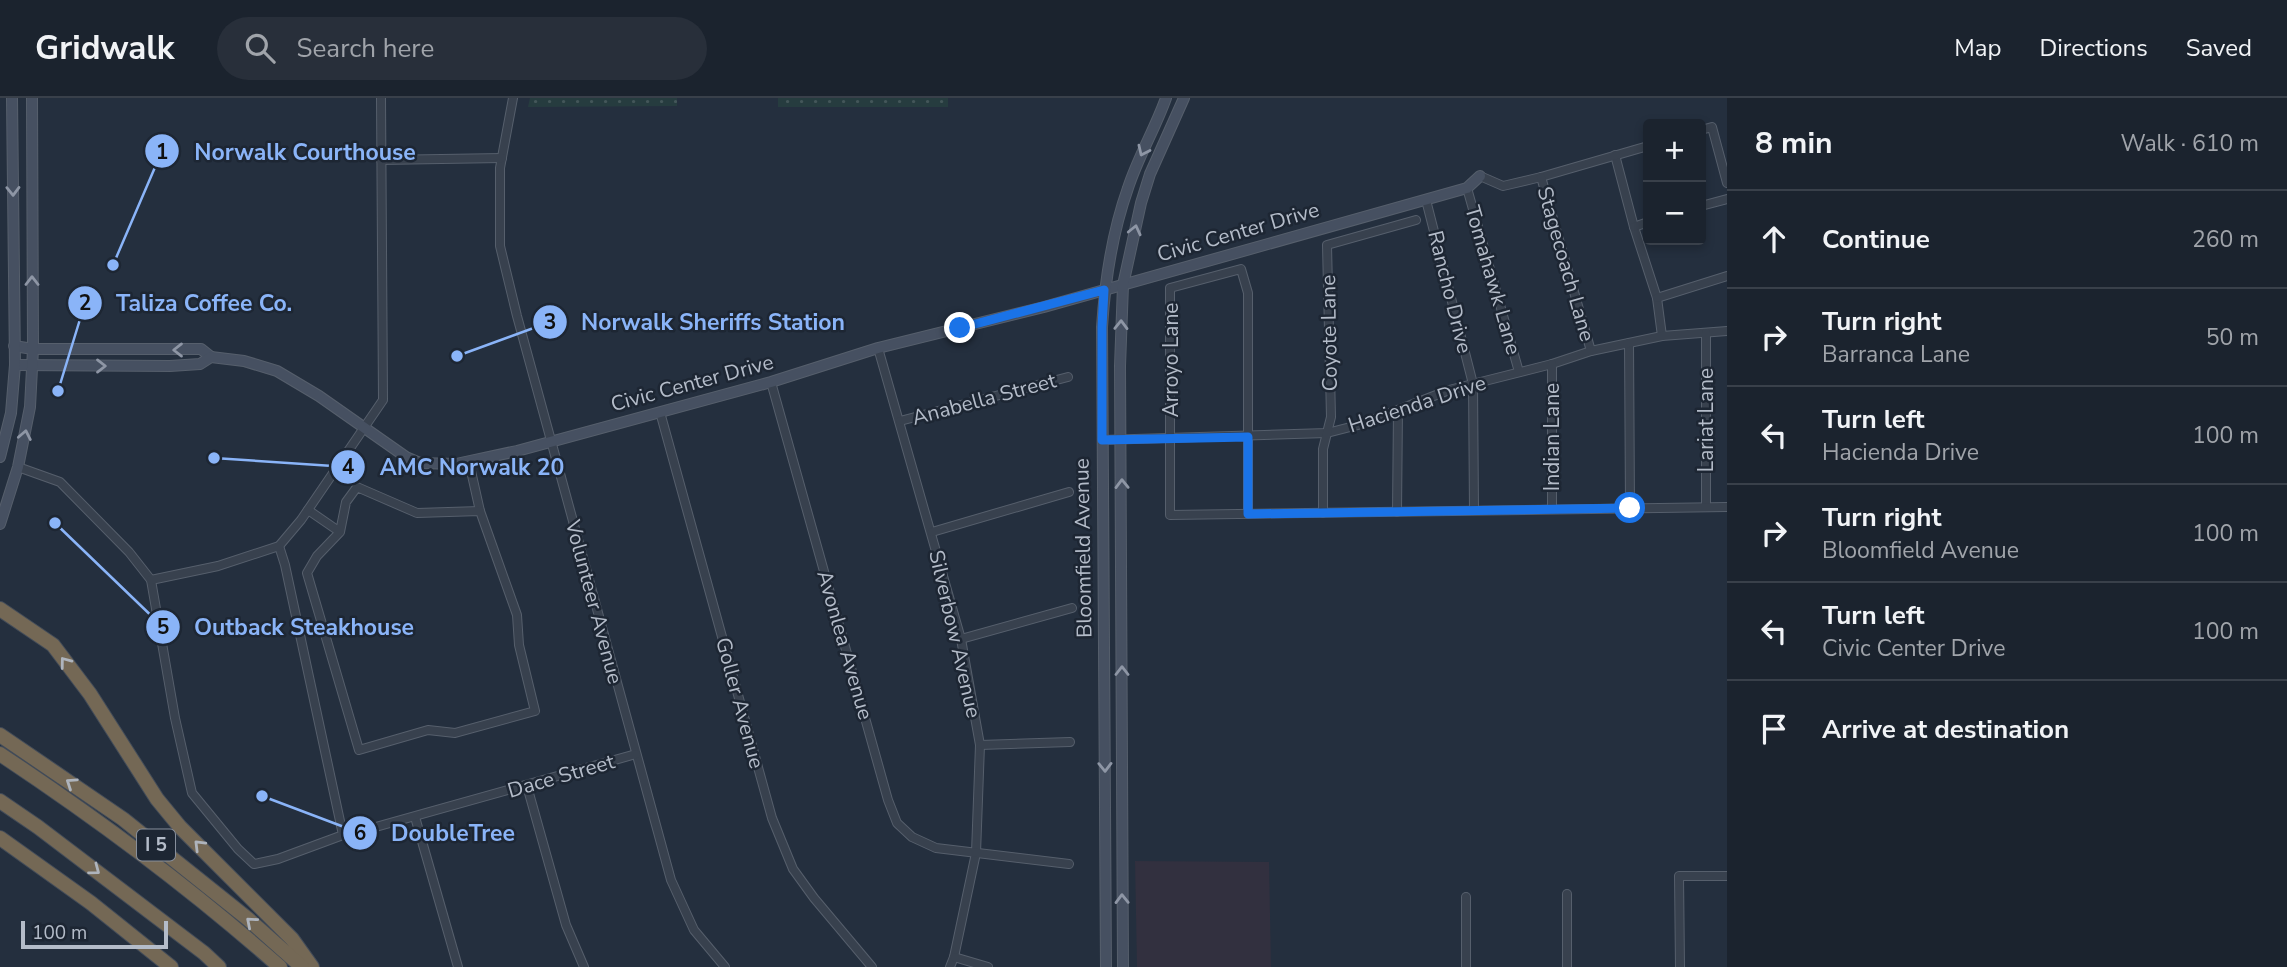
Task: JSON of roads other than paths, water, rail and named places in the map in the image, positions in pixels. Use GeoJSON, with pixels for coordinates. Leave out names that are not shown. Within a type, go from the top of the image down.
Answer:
{"type":"FeatureCollection","features":[{"type":"Feature","properties":{"kind":"highway"},"geometry":{"type":"LineString","coordinates":[[0,610],[53,645],[90,694],[157,799],[180,827],[292,939],[312,967]]}},
{"type":"Feature","properties":{"kind":"highway","name":"I 5"},"geometry":{"type":"LineString","coordinates":[[0,735],[123,819],[248,919],[302,967]]}},
{"type":"Feature","properties":{"kind":"highway"},"geometry":{"type":"LineString","coordinates":[[0,754],[121,836],[280,967]]}},
{"type":"Feature","properties":{"kind":"highway"},"geometry":{"type":"LineString","coordinates":[[0,801],[193,944],[219,967]]}},
{"type":"Feature","properties":{"kind":"highway"},"geometry":{"type":"LineString","coordinates":[[0,838],[91,904],[171,967]]}},
{"type":"Feature","properties":{"kind":"main road"},"geometry":{"type":"LineString","coordinates":[[0,457],[11,413],[15,365],[12,98]]}},
{"type":"Feature","properties":{"kind":"main road"},"geometry":{"type":"LineString","coordinates":[[0,524],[18,467],[30,407],[33,366],[32,98]]}},
{"type":"Feature","properties":{"kind":"main road","name":"Bloomfield Avenue"},"geometry":{"type":"LineString","coordinates":[[1106,967],[1102,527],[1104,290],[1112,242],[1128,188],[1166,98]]}},
{"type":"Feature","properties":{"kind":"main road","name":"Bloomfield Avenue"},"geometry":{"type":"LineString","coordinates":[[1123,967],[1122,285],[1150,174],[1184,98]]}},
{"type":"Feature","properties":{"kind":"main road"},"geometry":{"type":"LineString","coordinates":[[1156,123],[1170,130]]}},
{"type":"Feature","properties":{"kind":"main road","name":"Civic Center Drive"},"geometry":{"type":"LineString","coordinates":[[14,346],[33,349],[201,349],[211,357],[244,361],[277,371],[319,396],[402,455],[420,463],[439,465],[468,462],[771,382],[878,348],[1104,290],[1426,200],[1467,188],[1480,176]]}},
{"type":"Feature","properties":{"kind":"main road","name":"Civic Center Drive"},"geometry":{"type":"LineString","coordinates":[[15,365],[170,366],[200,364],[211,357]]}},
{"type":"Feature","properties":{"kind":"main road"},"geometry":{"type":"LineString","coordinates":[[1102,527],[1122,528]]}},
{"type":"Feature","properties":{"kind":"main road"},"geometry":{"type":"LineString","coordinates":[[1106,868],[1122,868]]}},
{"type":"Feature","properties":{"kind":"street"},"geometry":{"type":"LineString","coordinates":[[151,580],[218,566],[279,545],[308,510],[380,405],[383,396],[381,98]]}},
{"type":"Feature","properties":{"kind":"street","name":"Volunteer Avenue"},"geometry":{"type":"LineString","coordinates":[[513,98],[502,158],[500,246],[550,441],[671,880],[694,930],[725,967]]}},
{"type":"Feature","properties":{"kind":"street"},"geometry":{"type":"LineString","coordinates":[[1706,129],[1712,127],[1727,183]]}},
{"type":"Feature","properties":{"kind":"street"},"geometry":{"type":"LineString","coordinates":[[1480,176],[1503,186],[1643,147]]}},
{"type":"Feature","properties":{"kind":"street"},"geometry":{"type":"LineString","coordinates":[[1615,155],[1657,298],[1662,336]]}},
{"type":"Feature","properties":{"kind":"street"},"geometry":{"type":"LineString","coordinates":[[381,160],[502,158]]}},
{"type":"Feature","properties":{"kind":"street","name":"Stagecoach Lane"},"geometry":{"type":"LineString","coordinates":[[1541,177],[1591,351]]}},
{"type":"Feature","properties":{"kind":"street","name":"Tomahawk Lane"},"geometry":{"type":"LineString","coordinates":[[1467,188],[1519,372]]}},
{"type":"Feature","properties":{"kind":"street"},"geometry":{"type":"LineString","coordinates":[[1706,205],[1727,199]]}},
{"type":"Feature","properties":{"kind":"street","name":"Rancho Drive"},"geometry":{"type":"LineString","coordinates":[[1426,200],[1474,384],[1474,510]]}},
{"type":"Feature","properties":{"kind":"street","name":"Coyote Lane"},"geometry":{"type":"LineString","coordinates":[[1323,513],[1322,449],[1331,417],[1327,244],[1416,220]]}},
{"type":"Feature","properties":{"kind":"street"},"geometry":{"type":"LineString","coordinates":[[1634,227],[1643,224]]}},
{"type":"Feature","properties":{"kind":"street","name":"Arroyo Lane"},"geometry":{"type":"LineString","coordinates":[[1248,437],[1248,292],[1241,269],[1170,288],[1170,515],[1248,514]]}},
{"type":"Feature","properties":{"kind":"street"},"geometry":{"type":"LineString","coordinates":[[1657,298],[1727,276]]}},
{"type":"Feature","properties":{"kind":"street","name":"Hacienda Drive"},"geometry":{"type":"LineString","coordinates":[[1102,440],[1326,433],[1362,424],[1449,390],[1552,364],[1591,351],[1662,336],[1727,331]]}},
{"type":"Feature","properties":{"kind":"street","name":"Lariat Lane"},"geometry":{"type":"LineString","coordinates":[[1706,333],[1706,507]]}},
{"type":"Feature","properties":{"kind":"street"},"geometry":{"type":"LineString","coordinates":[[1629,343],[1630,508]]}},
{"type":"Feature","properties":{"kind":"street","name":"Silverbow Avenue"},"geometry":{"type":"LineString","coordinates":[[878,348],[961,639],[980,745],[976,853],[950,967]]}},
{"type":"Feature","properties":{"kind":"street","name":"Indian Lane"},"geometry":{"type":"LineString","coordinates":[[1552,364],[1552,509]]}},
{"type":"Feature","properties":{"kind":"street","name":"Anabella Street"},"geometry":{"type":"LineString","coordinates":[[900,421],[1068,377]]}},
{"type":"Feature","properties":{"kind":"street","name":"Avonlea Avenue"},"geometry":{"type":"LineString","coordinates":[[771,382],[884,787],[897,823],[912,837],[936,848],[1069,864]]}},
{"type":"Feature","properties":{"kind":"street"},"geometry":{"type":"LineString","coordinates":[[1397,512],[1398,410]]}},
{"type":"Feature","properties":{"kind":"street","name":"Goller Avenue"},"geometry":{"type":"LineString","coordinates":[[660,412],[772,818],[793,869],[872,967]]}},
{"type":"Feature","properties":{"kind":"street"},"geometry":{"type":"LineString","coordinates":[[1248,437],[1248,514],[1727,507]]}},
{"type":"Feature","properties":{"kind":"street"},"geometry":{"type":"LineString","coordinates":[[468,462],[480,511],[517,615],[519,645],[535,711],[455,733],[428,730],[359,750],[307,573],[317,556],[340,532],[345,502],[357,487],[417,513],[480,511]]}},
{"type":"Feature","properties":{"kind":"street"},"geometry":{"type":"LineString","coordinates":[[18,467],[60,482],[129,552],[151,580],[175,718],[192,793],[238,849],[254,864],[278,859],[343,835],[279,545]]}},
{"type":"Feature","properties":{"kind":"street"},"geometry":{"type":"LineString","coordinates":[[932,532],[1069,492]]}},
{"type":"Feature","properties":{"kind":"street"},"geometry":{"type":"LineString","coordinates":[[308,510],[340,532]]}},
{"type":"Feature","properties":{"kind":"street"},"geometry":{"type":"LineString","coordinates":[[961,639],[1072,608]]}},
{"type":"Feature","properties":{"kind":"street"},"geometry":{"type":"LineString","coordinates":[[980,745],[1070,741]]}},
{"type":"Feature","properties":{"kind":"street","name":"Dace Street"},"geometry":{"type":"LineString","coordinates":[[365,830],[636,754]]}},
{"type":"Feature","properties":{"kind":"street"},"geometry":{"type":"LineString","coordinates":[[527,786],[566,925],[584,967]]}},
{"type":"Feature","properties":{"kind":"street"},"geometry":{"type":"LineString","coordinates":[[415,817],[458,967]]}},
{"type":"Feature","properties":{"kind":"street"},"geometry":{"type":"LineString","coordinates":[[1680,967],[1679,876],[1727,876]]}},
{"type":"Feature","properties":{"kind":"street"},"geometry":{"type":"LineString","coordinates":[[1567,894],[1567,967]]}},
{"type":"Feature","properties":{"kind":"street"},"geometry":{"type":"LineString","coordinates":[[1466,897],[1466,967]]}},
{"type":"Feature","properties":{"kind":"street"},"geometry":{"type":"LineString","coordinates":[[954,957],[988,967]]}},
{"type":"Feature","properties":{"kind":"place","name":"Norwalk Courthouse"},"geometry":{"type":"Point","coordinates":[113,265]}},
{"type":"Feature","properties":{"kind":"place","name":"Norwalk Sheriffs Station"},"geometry":{"type":"Point","coordinates":[457,356]}},
{"type":"Feature","properties":{"kind":"place","name":"Taliza Coffee Co."},"geometry":{"type":"Point","coordinates":[58,391]}},
{"type":"Feature","properties":{"kind":"place","name":"AMC Norwalk 20"},"geometry":{"type":"Point","coordinates":[214,458]}},
{"type":"Feature","properties":{"kind":"place","name":"Outback Steakhouse"},"geometry":{"type":"Point","coordinates":[55,523]}},
{"type":"Feature","properties":{"kind":"place","name":"DoubleTree"},"geometry":{"type":"Point","coordinates":[262,796]}}]}
